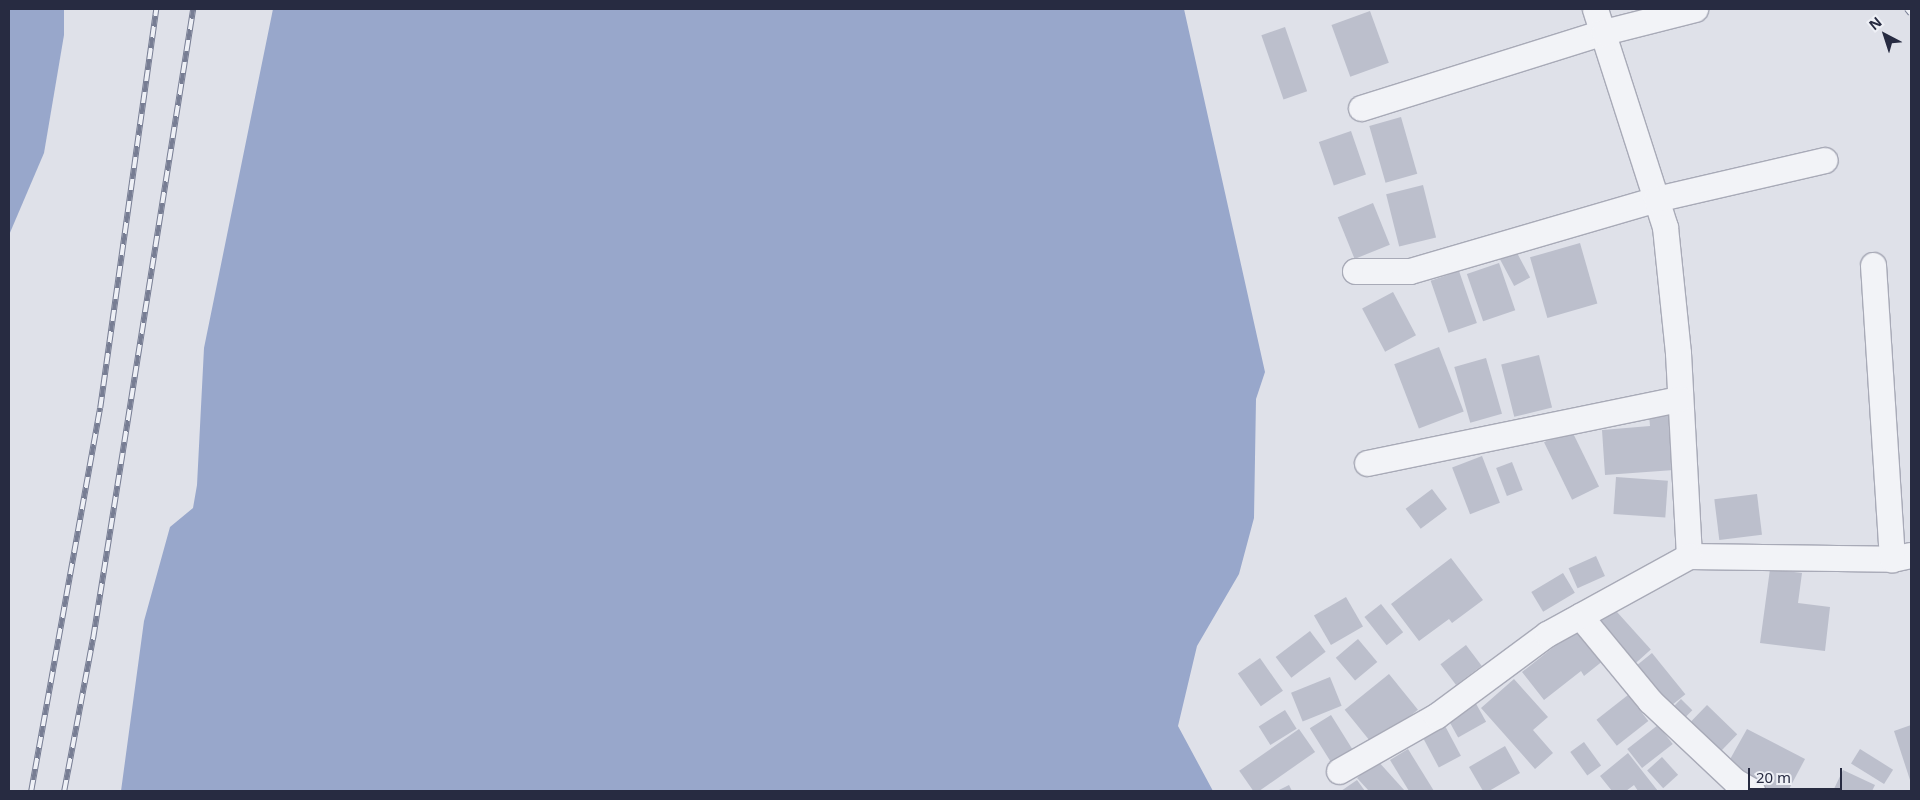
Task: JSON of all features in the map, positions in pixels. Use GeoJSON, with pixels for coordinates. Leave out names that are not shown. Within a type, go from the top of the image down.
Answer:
{"type":"FeatureCollection","features":[{"type":"Feature","properties":{"kind":"street"},"geometry":{"type":"LineString","coordinates":[[1595,9],[1604,32],[1665,227],[1680,399],[1689,556]]}},
{"type":"Feature","properties":{"kind":"street"},"geometry":{"type":"LineString","coordinates":[[1361,108],[1604,32],[1695,9]]}},
{"type":"Feature","properties":{"kind":"street"},"geometry":{"type":"LineString","coordinates":[[1355,271],[1410,271],[1656,198],[1825,160]]}},
{"type":"Feature","properties":{"kind":"street"},"geometry":{"type":"LineString","coordinates":[[1339,771],[1436,716],[1547,634],[1689,556],[1902,557],[1874,265]]}},
{"type":"Feature","properties":{"kind":"street"},"geometry":{"type":"LineString","coordinates":[[1367,463],[1680,399]]}},
{"type":"Feature","properties":{"kind":"street"},"geometry":{"type":"LineString","coordinates":[[1580,616],[1664,715],[1735,781],[1752,791]]}},
{"type":"Feature","properties":{"kind":"water"},"geometry":{"type":"Polygon","coordinates":[[[9,9],[64,9],[64,35],[44,153],[9,235],[9,9]]]}},
{"type":"Feature","properties":{"kind":"water"},"geometry":{"type":"Polygon","coordinates":[[[273,9],[1184,9],[1265,372],[1256,399],[1254,518],[1239,574],[1197,646],[1178,726],[1213,791],[121,791],[144,621],[170,527],[193,508],[197,485],[204,348],[273,9]]]}},
{"type":"Feature","properties":{"kind":"building"},"geometry":{"type":"Polygon","coordinates":[[[1370,11],[1389,63],[1350,77],[1331,25],[1370,11]]]}},
{"type":"Feature","properties":{"kind":"building"},"geometry":{"type":"Polygon","coordinates":[[[1285,27],[1307,91],[1284,99],[1261,35],[1285,27]]]}},
{"type":"Feature","properties":{"kind":"building"},"geometry":{"type":"Polygon","coordinates":[[[1401,117],[1417,174],[1386,183],[1369,126],[1401,117]]]}},
{"type":"Feature","properties":{"kind":"building"},"geometry":{"type":"Polygon","coordinates":[[[1351,131],[1366,174],[1334,186],[1319,142],[1351,131]]]}},
{"type":"Feature","properties":{"kind":"building"},"geometry":{"type":"Polygon","coordinates":[[[1423,185],[1436,237],[1399,247],[1386,194],[1423,185]]]}},
{"type":"Feature","properties":{"kind":"building"},"geometry":{"type":"Polygon","coordinates":[[[1373,203],[1390,245],[1355,259],[1338,217],[1373,203]]]}},
{"type":"Feature","properties":{"kind":"building"},"geometry":{"type":"Polygon","coordinates":[[[1580,243],[1597,304],[1547,318],[1530,257],[1580,243]]]}},
{"type":"Feature","properties":{"kind":"building"},"geometry":{"type":"Polygon","coordinates":[[[1516,251],[1530,277],[1514,286],[1500,259],[1516,251]]]}},
{"type":"Feature","properties":{"kind":"building"},"geometry":{"type":"Polygon","coordinates":[[[1499,263],[1515,310],[1483,321],[1467,274],[1499,263]]]}},
{"type":"Feature","properties":{"kind":"building"},"geometry":{"type":"Polygon","coordinates":[[[1459,271],[1477,323],[1449,333],[1431,281],[1459,271]]]}},
{"type":"Feature","properties":{"kind":"building"},"geometry":{"type":"Polygon","coordinates":[[[1393,292],[1416,335],[1385,352],[1362,308],[1393,292]]]}},
{"type":"Feature","properties":{"kind":"building"},"geometry":{"type":"Polygon","coordinates":[[[1439,347],[1464,411],[1419,429],[1394,364],[1439,347]]]}},
{"type":"Feature","properties":{"kind":"building"},"geometry":{"type":"Polygon","coordinates":[[[1539,355],[1552,407],[1514,417],[1501,364],[1539,355]]]}},
{"type":"Feature","properties":{"kind":"building"},"geometry":{"type":"Polygon","coordinates":[[[1486,358],[1502,414],[1470,423],[1454,367],[1486,358]]]}},
{"type":"Feature","properties":{"kind":"building"},"geometry":{"type":"Polygon","coordinates":[[[1670,413],[1674,470],[1605,475],[1602,430],[1650,426],[1649,414],[1670,413]]]}},
{"type":"Feature","properties":{"kind":"building"},"geometry":{"type":"Polygon","coordinates":[[[1571,429],[1599,487],[1572,500],[1544,442],[1571,429]]]}},
{"type":"Feature","properties":{"kind":"building"},"geometry":{"type":"Polygon","coordinates":[[[1482,456],[1500,503],[1470,514],[1452,467],[1482,456]]]}},
{"type":"Feature","properties":{"kind":"building"},"geometry":{"type":"Polygon","coordinates":[[[1512,462],[1523,490],[1507,496],[1496,468],[1512,462]]]}},
{"type":"Feature","properties":{"kind":"building"},"geometry":{"type":"Polygon","coordinates":[[[1616,477],[1668,481],[1665,518],[1613,514],[1616,477]]]}},
{"type":"Feature","properties":{"kind":"building"},"geometry":{"type":"Polygon","coordinates":[[[1432,489],[1447,509],[1421,529],[1406,509],[1432,489]]]}},
{"type":"Feature","properties":{"kind":"building"},"geometry":{"type":"Polygon","coordinates":[[[1757,494],[1762,535],[1719,540],[1714,499],[1757,494]]]}},
{"type":"Feature","properties":{"kind":"building"},"geometry":{"type":"Polygon","coordinates":[[[1596,556],[1605,576],[1578,588],[1569,568],[1596,556]]]}},
{"type":"Feature","properties":{"kind":"building"},"geometry":{"type":"Polygon","coordinates":[[[1451,558],[1483,600],[1452,623],[1449,619],[1419,641],[1391,604],[1451,558]]]}},
{"type":"Feature","properties":{"kind":"building"},"geometry":{"type":"Polygon","coordinates":[[[1770,569],[1802,573],[1798,603],[1830,607],[1825,651],[1760,643],[1770,569]]]}},
{"type":"Feature","properties":{"kind":"building"},"geometry":{"type":"Polygon","coordinates":[[[1563,573],[1575,593],[1543,612],[1531,592],[1563,573]]]}},
{"type":"Feature","properties":{"kind":"building"},"geometry":{"type":"Polygon","coordinates":[[[1346,597],[1363,626],[1331,645],[1314,616],[1346,597]]]}},
{"type":"Feature","properties":{"kind":"building"},"geometry":{"type":"Polygon","coordinates":[[[1608,602],[1651,650],[1630,668],[1587,621],[1608,602]]]}},
{"type":"Feature","properties":{"kind":"building"},"geometry":{"type":"Polygon","coordinates":[[[1381,604],[1403,632],[1387,645],[1364,617],[1381,604]]]}},
{"type":"Feature","properties":{"kind":"building"},"geometry":{"type":"Polygon","coordinates":[[[1584,623],[1609,656],[1584,676],[1581,671],[1544,700],[1522,672],[1584,623]]]}},
{"type":"Feature","properties":{"kind":"building"},"geometry":{"type":"Polygon","coordinates":[[[1310,631],[1326,652],[1291,678],[1276,657],[1310,631]]]}},
{"type":"Feature","properties":{"kind":"building"},"geometry":{"type":"Polygon","coordinates":[[[1358,639],[1377,662],[1355,681],[1336,658],[1358,639]]]}},
{"type":"Feature","properties":{"kind":"building"},"geometry":{"type":"Polygon","coordinates":[[[1466,645],[1482,666],[1456,685],[1440,664],[1466,645]]]}},
{"type":"Feature","properties":{"kind":"building"},"geometry":{"type":"Polygon","coordinates":[[[1652,653],[1685,694],[1664,711],[1631,670],[1652,653]]]}},
{"type":"Feature","properties":{"kind":"building"},"geometry":{"type":"Polygon","coordinates":[[[1260,658],[1283,691],[1261,706],[1238,673],[1260,658]]]}},
{"type":"Feature","properties":{"kind":"building"},"geometry":{"type":"Polygon","coordinates":[[[1389,674],[1418,710],[1374,746],[1345,710],[1389,674]]]}},
{"type":"Feature","properties":{"kind":"building"},"geometry":{"type":"Polygon","coordinates":[[[1330,677],[1342,706],[1303,721],[1291,693],[1330,677]]]}},
{"type":"Feature","properties":{"kind":"building"},"geometry":{"type":"Polygon","coordinates":[[[1514,679],[1548,717],[1533,730],[1553,753],[1535,769],[1481,708],[1514,679]]]}},
{"type":"Feature","properties":{"kind":"building"},"geometry":{"type":"Polygon","coordinates":[[[1628,695],[1648,721],[1617,746],[1596,720],[1628,695]]]}},
{"type":"Feature","properties":{"kind":"building"},"geometry":{"type":"Polygon","coordinates":[[[1681,699],[1692,710],[1678,724],[1667,713],[1681,699]]]}},
{"type":"Feature","properties":{"kind":"building"},"geometry":{"type":"Polygon","coordinates":[[[1474,700],[1486,722],[1458,737],[1446,716],[1474,700]]]}},
{"type":"Feature","properties":{"kind":"building"},"geometry":{"type":"Polygon","coordinates":[[[1707,705],[1737,734],[1715,757],[1685,728],[1707,705]]]}},
{"type":"Feature","properties":{"kind":"building"},"geometry":{"type":"Polygon","coordinates":[[[1285,710],[1297,729],[1270,745],[1259,726],[1285,710]]]}},
{"type":"Feature","properties":{"kind":"building"},"geometry":{"type":"Polygon","coordinates":[[[1331,715],[1353,750],[1332,763],[1310,728],[1331,715]]]}},
{"type":"Feature","properties":{"kind":"building"},"geometry":{"type":"Polygon","coordinates":[[[1444,724],[1461,756],[1439,768],[1422,736],[1444,724]]]}},
{"type":"Feature","properties":{"kind":"building"},"geometry":{"type":"Polygon","coordinates":[[[1658,725],[1673,744],[1642,768],[1627,749],[1658,725]]]}},
{"type":"Feature","properties":{"kind":"building"},"geometry":{"type":"Polygon","coordinates":[[[1911,725],[1911,783],[1894,731],[1911,725]]]}},
{"type":"Feature","properties":{"kind":"building"},"geometry":{"type":"Polygon","coordinates":[[[1299,729],[1315,752],[1259,791],[1253,791],[1239,771],[1299,729]]]}},
{"type":"Feature","properties":{"kind":"building"},"geometry":{"type":"Polygon","coordinates":[[[1747,729],[1805,759],[1788,791],[1764,791],[1724,770],[1747,729]]]}},
{"type":"Feature","properties":{"kind":"building"},"geometry":{"type":"Polygon","coordinates":[[[1584,742],[1601,765],[1587,775],[1570,752],[1584,742]]]}},
{"type":"Feature","properties":{"kind":"building"},"geometry":{"type":"Polygon","coordinates":[[[1505,746],[1520,773],[1489,791],[1483,791],[1469,767],[1505,746]]]}},
{"type":"Feature","properties":{"kind":"building"},"geometry":{"type":"Polygon","coordinates":[[[1408,749],[1434,791],[1409,791],[1390,760],[1408,749]]]}},
{"type":"Feature","properties":{"kind":"building"},"geometry":{"type":"Polygon","coordinates":[[[1860,749],[1893,770],[1884,784],[1851,763],[1860,749]]]}},
{"type":"Feature","properties":{"kind":"building"},"geometry":{"type":"Polygon","coordinates":[[[1628,753],[1658,791],[1638,791],[1634,785],[1626,791],[1612,791],[1600,776],[1628,753]]]}},
{"type":"Feature","properties":{"kind":"building"},"geometry":{"type":"Polygon","coordinates":[[[1662,757],[1678,775],[1663,788],[1647,770],[1662,757]]]}},
{"type":"Feature","properties":{"kind":"building"},"geometry":{"type":"Polygon","coordinates":[[[1377,760],[1405,791],[1369,791],[1357,778],[1377,760]]]}},
{"type":"Feature","properties":{"kind":"building"},"geometry":{"type":"Polygon","coordinates":[[[1843,770],[1875,785],[1872,791],[1833,791],[1843,770]]]}},
{"type":"Feature","properties":{"kind":"building"},"geometry":{"type":"Polygon","coordinates":[[[1357,780],[1365,791],[1341,791],[1357,780]]]}},
{"type":"Feature","properties":{"kind":"building"},"geometry":{"type":"Polygon","coordinates":[[[1289,785],[1292,791],[1277,791],[1289,785]]]}},
{"type":"Feature","properties":{"kind":"railway"},"geometry":{"type":"LineString","coordinates":[[31,791],[100,408],[156,9]]}},
{"type":"Feature","properties":{"kind":"railway"},"geometry":{"type":"LineString","coordinates":[[64,791],[93,638],[193,9]]}},
{"type":"Feature","properties":{"kind":"railway"},"geometry":{"type":"LineString","coordinates":[[1907,9],[1911,14]]}}]}
